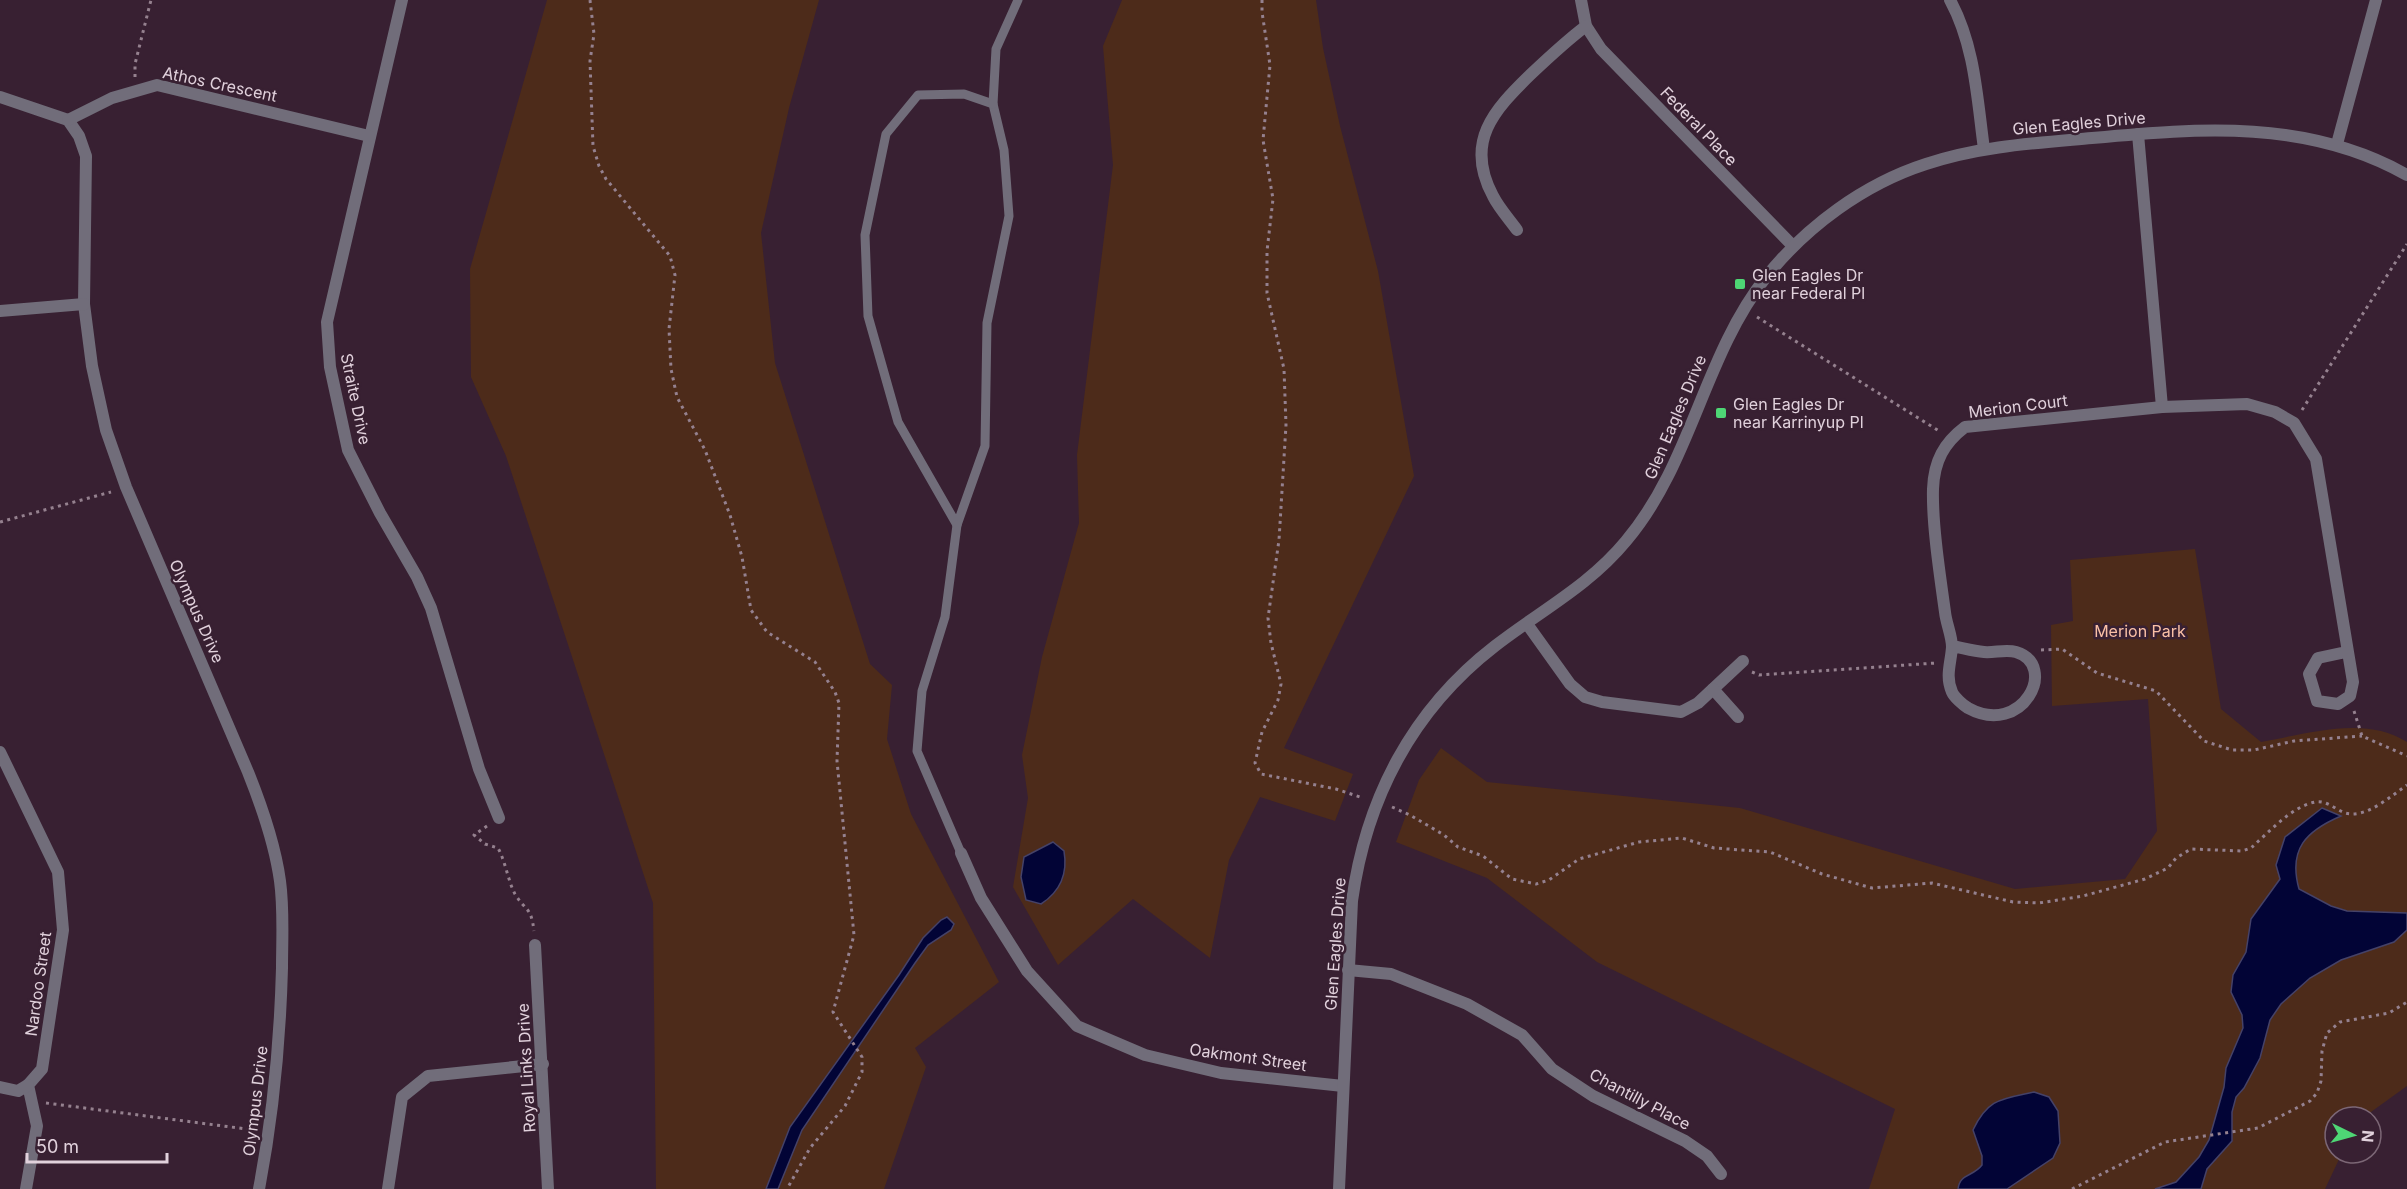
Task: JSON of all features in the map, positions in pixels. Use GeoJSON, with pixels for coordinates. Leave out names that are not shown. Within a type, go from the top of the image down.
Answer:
{"type":"FeatureCollection","features":[{"type":"Feature","properties":{"kind":"street","name":"Straite Drive"},"geometry":{"type":"LineString","coordinates":[[402,0],[327,322],[330,368],[348,450],[417,577],[430,608],[479,769],[499,818]]}},
{"type":"Feature","properties":{"kind":"street","name":"Federal Place"},"geometry":{"type":"LineString","coordinates":[[1581,0],[1586,26],[1601,49],[1793,246]]}},
{"type":"Feature","properties":{"kind":"street"},"geometry":{"type":"LineString","coordinates":[[1950,0],[1963,25],[1972,61],[1984,149]]}},
{"type":"Feature","properties":{"kind":"street"},"geometry":{"type":"LineString","coordinates":[[2337,144],[2376,0]]}},
{"type":"Feature","properties":{"kind":"street"},"geometry":{"type":"LineString","coordinates":[[1517,230],[1492,196],[1485,175],[1483,158],[1485,130],[1499,105],[1561,46],[1586,26]]}},
{"type":"Feature","properties":{"kind":"street","name":"Athos Crescent"},"geometry":{"type":"LineString","coordinates":[[68,120],[112,98],[157,85],[369,136]]}},
{"type":"Feature","properties":{"kind":"street"},"geometry":{"type":"LineString","coordinates":[[0,98],[68,120]]}},
{"type":"Feature","properties":{"kind":"street","name":"Olympus Drive"},"geometry":{"type":"LineString","coordinates":[[68,120],[86,156],[84,304],[92,366],[101,410],[126,487],[263,809],[280,881],[283,916],[280,1023],[270,1132],[259,1189]]}},
{"type":"Feature","properties":{"kind":"street","name":"Glen Eagles Drive"},"geometry":{"type":"LineString","coordinates":[[1339,1189],[1348,970],[1357,865],[1376,801],[1406,741],[1445,690],[1496,645],[1599,571],[1647,515],[1680,455],[1709,375],[1725,340],[1767,277],[1793,246],[1826,217],[1866,191],[1924,164],[1984,149],[2138,134],[2246,129],[2284,133],[2337,144],[2407,175]]}},
{"type":"Feature","properties":{"kind":"street"},"geometry":{"type":"LineString","coordinates":[[2138,134],[2162,407]]}},
{"type":"Feature","properties":{"kind":"street"},"geometry":{"type":"LineString","coordinates":[[0,311],[84,304]]}},
{"type":"Feature","properties":{"kind":"street","name":"Merion Court"},"geometry":{"type":"LineString","coordinates":[[1948,440],[1965,427],[2162,407],[2247,404],[2276,412],[2295,423]]}},
{"type":"Feature","properties":{"kind":"street"},"geometry":{"type":"LineString","coordinates":[[2295,423],[2316,459],[2346,652],[2353,682],[2350,696],[2338,704],[2317,701],[2309,674],[2318,658],[2346,652]]}},
{"type":"Feature","properties":{"kind":"street"},"geometry":{"type":"LineString","coordinates":[[1948,440],[1939,458],[1933,488],[1945,614],[1952,646],[1947,672],[1952,694],[1967,707],[1988,715],[2011,712],[2021,707],[2029,698],[2035,681],[2034,669],[2027,659],[2016,652],[1985,652],[1952,646]]}},
{"type":"Feature","properties":{"kind":"street"},"geometry":{"type":"LineString","coordinates":[[1527,624],[1570,684],[1577,692],[1593,700],[1664,712],[1681,712],[1691,708],[1743,661]]}},
{"type":"Feature","properties":{"kind":"street"},"geometry":{"type":"LineString","coordinates":[[1713,689],[1738,717]]}},
{"type":"Feature","properties":{"kind":"street","name":"Nardoo Street"},"geometry":{"type":"LineString","coordinates":[[0,752],[58,873],[63,930],[42,1069],[28,1085]]}},
{"type":"Feature","properties":{"kind":"street","name":"Oakmont Street"},"geometry":{"type":"LineString","coordinates":[[961,853],[981,898],[1027,971],[1077,1026],[1145,1056],[1221,1073],[1343,1086]]}},
{"type":"Feature","properties":{"kind":"street","name":"Royal Links Drive"},"geometry":{"type":"LineString","coordinates":[[535,945],[548,1189]]}},
{"type":"Feature","properties":{"kind":"street","name":"Chantilly Place"},"geometry":{"type":"LineString","coordinates":[[1348,970],[1391,974],[1467,1004],[1522,1035],[1552,1069],[1593,1096],[1685,1141],[1707,1156],[1721,1174]]}},
{"type":"Feature","properties":{"kind":"street"},"geometry":{"type":"LineString","coordinates":[[388,1189],[402,1097],[428,1076],[543,1064]]}},
{"type":"Feature","properties":{"kind":"street"},"geometry":{"type":"LineString","coordinates":[[0,1087],[18,1091],[28,1085],[33,1104],[37,1126],[26,1189]]}},
{"type":"Feature","properties":{"kind":"lane"},"geometry":{"type":"LineString","coordinates":[[961,853],[917,751],[922,691],[945,617],[957,525],[985,446],[987,323],[1009,216],[1004,150],[993,104],[996,49],[1018,0]]}},
{"type":"Feature","properties":{"kind":"lane"},"geometry":{"type":"LineString","coordinates":[[957,525],[898,422],[868,316],[865,235],[886,134],[918,95],[964,94],[993,104]]}},
{"type":"Feature","properties":{"kind":"path"},"geometry":{"type":"LineString","coordinates":[[134,91],[135,64],[151,0]]}},
{"type":"Feature","properties":{"kind":"path"},"geometry":{"type":"LineString","coordinates":[[590,0],[594,34],[590,61],[593,146],[606,179],[670,256],[675,275],[669,329],[671,369],[677,397],[705,450],[730,515],[742,557],[751,610],[767,633],[815,662],[835,692],[841,710],[836,754],[854,936],[833,1012],[862,1057],[862,1072],[845,1106],[810,1148],[787,1189]]}},
{"type":"Feature","properties":{"kind":"path"},"geometry":{"type":"LineString","coordinates":[[1262,0],[1270,65],[1263,140],[1273,199],[1267,251],[1267,293],[1284,369],[1286,425],[1280,530],[1268,618],[1271,643],[1281,684],[1278,700],[1262,732],[1255,763],[1261,774],[1336,789],[1376,801],[1410,815],[1444,835],[1458,847],[1483,856],[1523,884],[1536,885],[1549,880],[1579,859],[1621,846],[1661,838],[1682,838],[1714,848],[1770,852],[1847,883],[1872,888],[1932,883],[2013,902],[2040,903],[2083,896],[2145,879],[2168,868],[2176,858],[2191,849],[2242,851],[2251,848],[2305,805],[2318,801],[2346,813],[2359,813],[2407,785]]}},
{"type":"Feature","properties":{"kind":"path"},"geometry":{"type":"LineString","coordinates":[[2295,423],[2407,244]]}},
{"type":"Feature","properties":{"kind":"path"},"geometry":{"type":"LineString","coordinates":[[1756,316],[1938,430],[1948,440]]}},
{"type":"Feature","properties":{"kind":"path"},"geometry":{"type":"LineString","coordinates":[[0,522],[126,487]]}},
{"type":"Feature","properties":{"kind":"path"},"geometry":{"type":"LineString","coordinates":[[2027,659],[2038,650],[2062,649],[2073,654],[2097,673],[2156,691],[2204,741],[2232,750],[2254,750],[2294,741],[2362,736],[2407,756]]}},
{"type":"Feature","properties":{"kind":"path"},"geometry":{"type":"LineString","coordinates":[[1743,661],[1755,675],[1949,661]]}},
{"type":"Feature","properties":{"kind":"path"},"geometry":{"type":"LineString","coordinates":[[2350,696],[2362,736]]}},
{"type":"Feature","properties":{"kind":"path"},"geometry":{"type":"LineString","coordinates":[[499,818],[474,835],[485,844],[498,848],[507,864],[515,894],[531,913],[535,945]]}},
{"type":"Feature","properties":{"kind":"path"},"geometry":{"type":"LineString","coordinates":[[2072,1189],[2165,1142],[2258,1128],[2310,1101],[2321,1081],[2322,1051],[2327,1033],[2340,1022],[2389,1013],[2407,1002]]}},
{"type":"Feature","properties":{"kind":"path"},"geometry":{"type":"LineString","coordinates":[[33,1104],[50,1102],[270,1132]]}},
{"type":"Feature","properties":{"kind":"green space"},"geometry":{"type":"Polygon","coordinates":[[[547,0],[819,0],[789,108],[761,233],[775,363],[870,664],[892,685],[887,739],[911,814],[999,982],[915,1048],[926,1067],[884,1189],[656,1189],[653,903],[506,456],[471,377],[470,269],[547,0]]]}},
{"type":"Feature","properties":{"kind":"green space"},"geometry":{"type":"Polygon","coordinates":[[[1122,0],[1316,0],[1323,48],[1340,126],[1378,271],[1414,476],[1284,748],[1353,774],[1335,821],[1260,797],[1229,860],[1210,958],[1133,899],[1058,965],[1013,887],[1028,798],[1022,755],[1042,657],[1079,523],[1077,455],[1113,165],[1103,46],[1122,0]]]}},
{"type":"Feature","properties":{"kind":"green space","name":"Merion Park"},"geometry":{"type":"Polygon","coordinates":[[[2195,549],[2221,709],[2261,742],[2316,731],[2354,728],[2373,729],[2407,742],[2407,1086],[2381,1105],[2323,1105],[2323,1165],[2336,1165],[2325,1189],[1869,1189],[1895,1109],[1597,962],[1487,878],[1396,842],[1419,780],[1441,748],[1487,782],[1740,808],[2015,889],[2125,879],[2157,831],[2148,699],[2052,706],[2051,625],[2073,621],[2070,560],[2195,549]]]}},
{"type":"Feature","properties":{"kind":"shaded area"},"geometry":{"type":"Polygon","coordinates":[[[2322,808],[2341,816],[2318,828],[2303,843],[2296,863],[2299,889],[2331,906],[2347,911],[2407,913],[2407,930],[2394,942],[2341,960],[2310,978],[2281,1004],[2270,1020],[2260,1058],[2244,1088],[2236,1097],[2232,1112],[2232,1141],[2207,1169],[2201,1189],[2155,1189],[2176,1182],[2199,1157],[2209,1140],[2224,1087],[2226,1068],[2243,1028],[2242,1015],[2231,992],[2233,975],[2246,952],[2251,919],[2280,879],[2276,865],[2285,837],[2322,808]]]}},
{"type":"Feature","properties":{"kind":"shaded area"},"geometry":{"type":"Polygon","coordinates":[[[1053,842],[1064,851],[1065,867],[1062,881],[1054,893],[1041,904],[1026,900],[1021,877],[1024,857],[1053,842]]]}},
{"type":"Feature","properties":{"kind":"shaded area"},"geometry":{"type":"Polygon","coordinates":[[[947,917],[954,924],[951,930],[928,945],[915,963],[802,1130],[778,1189],[766,1189],[790,1127],[923,938],[947,917]]]}},
{"type":"Feature","properties":{"kind":"shaded area"},"geometry":{"type":"Polygon","coordinates":[[[2034,1092],[2049,1097],[2058,1111],[2060,1143],[2053,1158],[2007,1189],[1958,1189],[1961,1180],[1982,1165],[1982,1156],[1973,1130],[1984,1112],[1997,1102],[2034,1092]]]}},
{"type":"Feature","properties":{"kind":"place","name":"Glen Eagles Dr near Federal Pl"},"geometry":{"type":"Point","coordinates":[1740,284]}},
{"type":"Feature","properties":{"kind":"place","name":"Glen Eagles Dr near Karrinyup Pl"},"geometry":{"type":"Point","coordinates":[1721,413]}}]}
